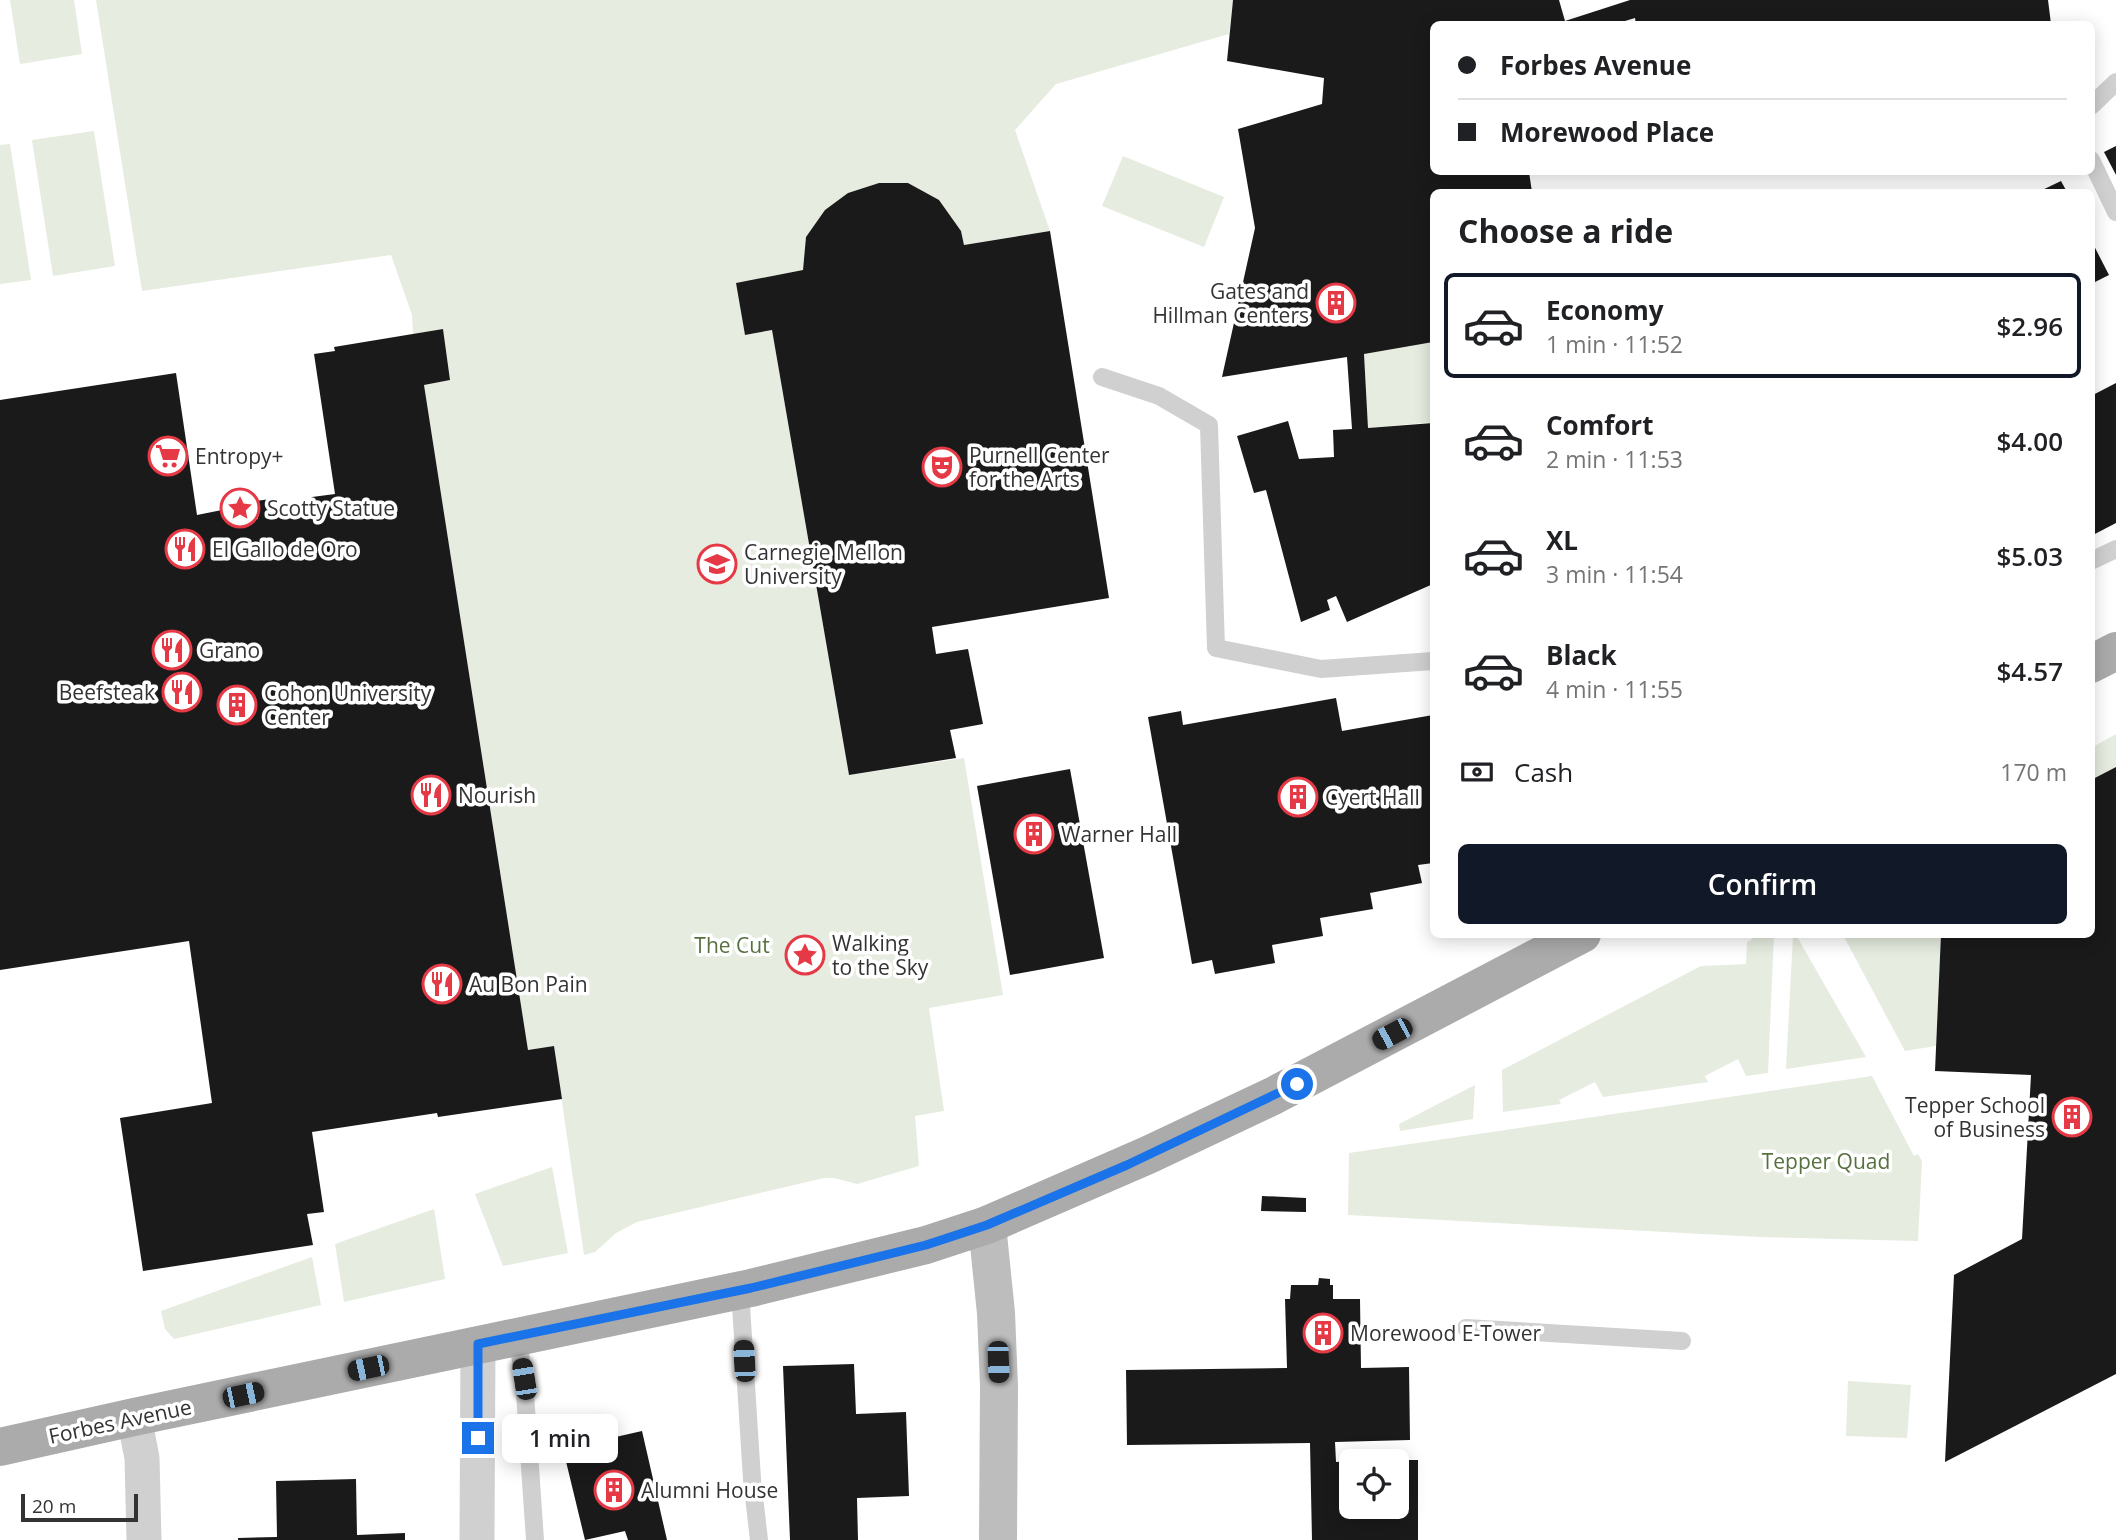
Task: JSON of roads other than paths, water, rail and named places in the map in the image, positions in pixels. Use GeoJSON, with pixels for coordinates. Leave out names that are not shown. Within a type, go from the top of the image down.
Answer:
{"type":"FeatureCollection","features":[{"type":"Feature","properties":{"kind":"main road"},"geometry":{"type":"LineString","coordinates":[[2095,662],[2116,651]]}},
{"type":"Feature","properties":{"kind":"main road","name":"Forbes Avenue"},"geometry":{"type":"LineString","coordinates":[[0,1447],[740,1290],[926,1245],[987,1225],[1149,1155],[1273,1096],[1574,938]]}},
{"type":"Feature","properties":{"kind":"main road"},"geometry":{"type":"LineString","coordinates":[[987,1225],[996,1313],[999,1386],[998,1540]]}},
{"type":"Feature","properties":{"kind":"street"},"geometry":{"type":"LineString","coordinates":[[477,1540],[478,1344]]}},
{"type":"Feature","properties":{"kind":"street"},"geometry":{"type":"LineString","coordinates":[[134,1417],[142,1458],[144,1540]]}},
{"type":"Feature","properties":{"kind":"lane"},"geometry":{"type":"LineString","coordinates":[[2095,102],[2116,82]]}},
{"type":"Feature","properties":{"kind":"lane"},"geometry":{"type":"LineString","coordinates":[[2095,168],[2116,212]]}},
{"type":"Feature","properties":{"kind":"lane"},"geometry":{"type":"LineString","coordinates":[[1102,377],[1159,396],[1209,425],[1216,648],[1321,669],[1430,661]]}},
{"type":"Feature","properties":{"kind":"lane"},"geometry":{"type":"LineString","coordinates":[[2095,559],[2116,549]]}},
{"type":"Feature","properties":{"kind":"lane"},"geometry":{"type":"LineString","coordinates":[[740,1290],[752,1479],[759,1540]]}},
{"type":"Feature","properties":{"kind":"lane"},"geometry":{"type":"LineString","coordinates":[[1466,1328],[1682,1341]]}},
{"type":"Feature","properties":{"kind":"lane"},"geometry":{"type":"LineString","coordinates":[[517,1336],[524,1379],[535,1540]]}},
{"type":"Feature","properties":{"kind":"place","name":"Gates and Hillman Centers"},"geometry":{"type":"Point","coordinates":[1336,303]}},
{"type":"Feature","properties":{"kind":"place","name":"Entropy+"},"geometry":{"type":"Point","coordinates":[168,456]}},
{"type":"Feature","properties":{"kind":"place","name":"Purnell Center for the Arts"},"geometry":{"type":"Point","coordinates":[942,467]}},
{"type":"Feature","properties":{"kind":"place","name":"Scotty Statue"},"geometry":{"type":"Point","coordinates":[240,508]}},
{"type":"Feature","properties":{"kind":"place","name":"El Gallo de Oro"},"geometry":{"type":"Point","coordinates":[185,549]}},
{"type":"Feature","properties":{"kind":"place","name":"Carnegie Mellon University"},"geometry":{"type":"Point","coordinates":[717,564]}},
{"type":"Feature","properties":{"kind":"place","name":"Grano"},"geometry":{"type":"Point","coordinates":[172,650]}},
{"type":"Feature","properties":{"kind":"place","name":"Beefsteak"},"geometry":{"type":"Point","coordinates":[182,692]}},
{"type":"Feature","properties":{"kind":"place","name":"Cohon University Center"},"geometry":{"type":"Point","coordinates":[237,705]}},
{"type":"Feature","properties":{"kind":"place","name":"Nourish"},"geometry":{"type":"Point","coordinates":[431,795]}},
{"type":"Feature","properties":{"kind":"place","name":"Cyert Hall"},"geometry":{"type":"Point","coordinates":[1298,797]}},
{"type":"Feature","properties":{"kind":"place","name":"Warner Hall"},"geometry":{"type":"Point","coordinates":[1034,834]}},
{"type":"Feature","properties":{"kind":"place","name":"Walking to the Sky"},"geometry":{"type":"Point","coordinates":[805,955]}},
{"type":"Feature","properties":{"kind":"place","name":"Au Bon Pain"},"geometry":{"type":"Point","coordinates":[442,984]}},
{"type":"Feature","properties":{"kind":"place","name":"Tepper School of Business"},"geometry":{"type":"Point","coordinates":[2072,1117]}},
{"type":"Feature","properties":{"kind":"place","name":"Morewood E-Tower"},"geometry":{"type":"Point","coordinates":[1323,1333]}},
{"type":"Feature","properties":{"kind":"place","name":"Alumni House"},"geometry":{"type":"Point","coordinates":[614,1490]}},
{"type":"Feature","properties":{"kind":"park label","name":"The Cut"},"geometry":{"type":"Point","coordinates":[732,945]}},
{"type":"Feature","properties":{"kind":"park label","name":"Tepper Quad"},"geometry":{"type":"Point","coordinates":[1826,1161]}}]}
